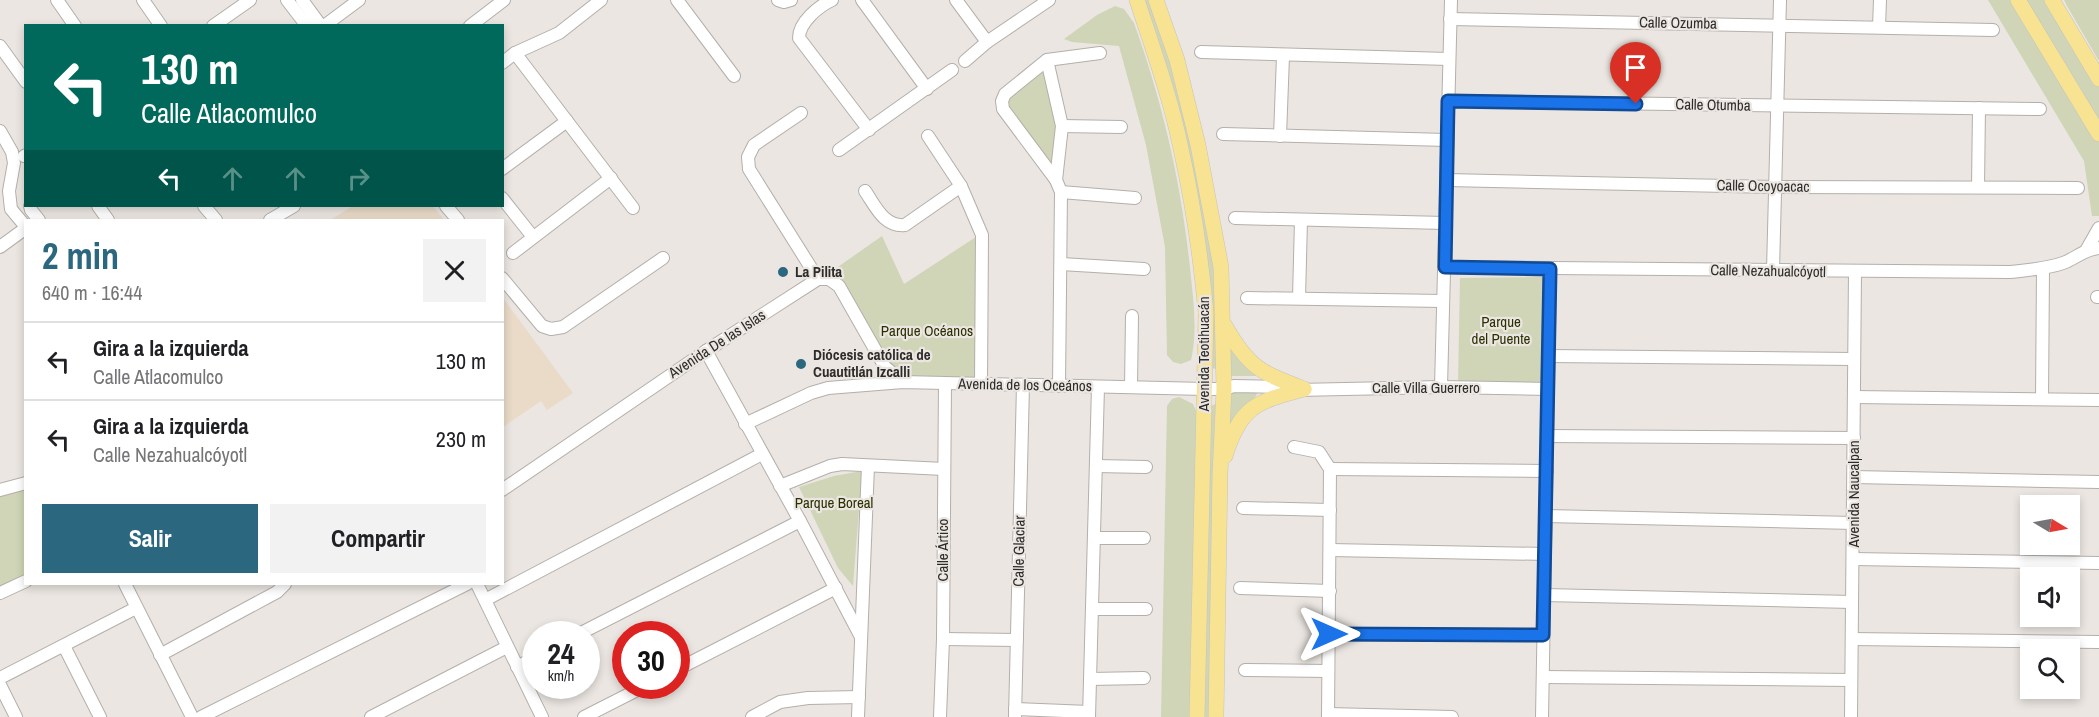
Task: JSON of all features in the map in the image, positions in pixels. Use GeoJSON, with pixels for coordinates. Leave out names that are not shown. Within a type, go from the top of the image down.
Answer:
{"type":"FeatureCollection","features":[{"type":"Feature","properties":{"kind":"main road","name":"Avenida Teotihuacán"},"geometry":{"type":"LineString","coordinates":[[1137,0],[1159,65],[1181,148],[1200,248],[1206,313],[1197,717]]}},
{"type":"Feature","properties":{"kind":"main road","name":"Avenida Teotihuacán"},"geometry":{"type":"LineString","coordinates":[[1156,0],[1177,60],[1198,145],[1221,267],[1224,388],[1220,474],[1216,717]]}},
{"type":"Feature","properties":{"kind":"main road"},"geometry":{"type":"LineString","coordinates":[[2018,0],[2099,134]]}},
{"type":"Feature","properties":{"kind":"main road"},"geometry":{"type":"LineString","coordinates":[[2052,0],[2099,79]]}},
{"type":"Feature","properties":{"kind":"main road"},"geometry":{"type":"LineString","coordinates":[[1223,323],[1238,350],[1251,364],[1265,374],[1304,389]]}},
{"type":"Feature","properties":{"kind":"main road"},"geometry":{"type":"LineString","coordinates":[[1220,474],[1228,447],[1238,425],[1250,410],[1264,400],[1304,389]]}},
{"type":"Feature","properties":{"kind":"street"},"geometry":{"type":"LineString","coordinates":[[57,0],[74,24]]}},
{"type":"Feature","properties":{"kind":"street"},"geometry":{"type":"LineString","coordinates":[[143,0],[160,24]]}},
{"type":"Feature","properties":{"kind":"street"},"geometry":{"type":"LineString","coordinates":[[215,24],[233,5],[250,0]]}},
{"type":"Feature","properties":{"kind":"street"},"geometry":{"type":"LineString","coordinates":[[287,0],[305,24]]}},
{"type":"Feature","properties":{"kind":"street"},"geometry":{"type":"LineString","coordinates":[[302,0],[321,24]]}},
{"type":"Feature","properties":{"kind":"street"},"geometry":{"type":"LineString","coordinates":[[326,24],[358,0]]}},
{"type":"Feature","properties":{"kind":"street"},"geometry":{"type":"LineString","coordinates":[[473,24],[504,0]]}},
{"type":"Feature","properties":{"kind":"street"},"geometry":{"type":"LineString","coordinates":[[504,61],[515,53],[559,33],[601,0]]}},
{"type":"Feature","properties":{"kind":"street"},"geometry":{"type":"LineString","coordinates":[[677,0],[734,76]]}},
{"type":"Feature","properties":{"kind":"street"},"geometry":{"type":"LineString","coordinates":[[778,0],[784,2],[791,0]]}},
{"type":"Feature","properties":{"kind":"street"},"geometry":{"type":"LineString","coordinates":[[832,0],[818,3],[800,28],[799,38],[869,130]]}},
{"type":"Feature","properties":{"kind":"street"},"geometry":{"type":"LineString","coordinates":[[862,0],[927,89]]}},
{"type":"Feature","properties":{"kind":"street"},"geometry":{"type":"LineString","coordinates":[[956,0],[987,42]]}},
{"type":"Feature","properties":{"kind":"street"},"geometry":{"type":"LineString","coordinates":[[965,60],[1047,0]]}},
{"type":"Feature","properties":{"kind":"street"},"geometry":{"type":"LineString","coordinates":[[1442,387],[1451,0]]}},
{"type":"Feature","properties":{"kind":"street"},"geometry":{"type":"LineString","coordinates":[[1773,270],[1779,0]]}},
{"type":"Feature","properties":{"kind":"street"},"geometry":{"type":"LineString","coordinates":[[1879,27],[1880,0]]}},
{"type":"Feature","properties":{"kind":"street","name":"Calle Ozumba"},"geometry":{"type":"LineString","coordinates":[[1450,19],[1994,30]]}},
{"type":"Feature","properties":{"kind":"street"},"geometry":{"type":"LineString","coordinates":[[0,46],[24,79]]}},
{"type":"Feature","properties":{"kind":"street"},"geometry":{"type":"LineString","coordinates":[[1201,52],[1449,59]]}},
{"type":"Feature","properties":{"kind":"street"},"geometry":{"type":"LineString","coordinates":[[515,53],[633,208]]}},
{"type":"Feature","properties":{"kind":"street"},"geometry":{"type":"LineString","coordinates":[[1059,386],[1061,192],[1056,180],[1004,109],[1002,102],[1005,94],[1047,60],[1100,53]]}},
{"type":"Feature","properties":{"kind":"street"},"geometry":{"type":"LineString","coordinates":[[1281,136],[1283,56]]}},
{"type":"Feature","properties":{"kind":"street"},"geometry":{"type":"LineString","coordinates":[[1047,60],[1062,126],[1056,180]]}},
{"type":"Feature","properties":{"kind":"street"},"geometry":{"type":"LineString","coordinates":[[839,150],[951,70]]}},
{"type":"Feature","properties":{"kind":"street","name":"Calle Otumba"},"geometry":{"type":"LineString","coordinates":[[1448,101],[2040,109]]}},
{"type":"Feature","properties":{"kind":"street"},"geometry":{"type":"LineString","coordinates":[[1978,187],[1979,108]]}},
{"type":"Feature","properties":{"kind":"street"},"geometry":{"type":"LineString","coordinates":[[801,113],[754,145],[748,157],[749,169],[818,279],[829,279],[838,286],[885,366],[903,382]]}},
{"type":"Feature","properties":{"kind":"street"},"geometry":{"type":"LineString","coordinates":[[504,168],[567,121]]}},
{"type":"Feature","properties":{"kind":"street"},"geometry":{"type":"LineString","coordinates":[[1062,126],[1121,127]]}},
{"type":"Feature","properties":{"kind":"street"},"geometry":{"type":"LineString","coordinates":[[0,131],[21,154]]}},
{"type":"Feature","properties":{"kind":"street"},"geometry":{"type":"LineString","coordinates":[[1223,134],[1447,140]]}},
{"type":"Feature","properties":{"kind":"street"},"geometry":{"type":"LineString","coordinates":[[928,136],[961,186],[982,235],[981,384]]}},
{"type":"Feature","properties":{"kind":"street"},"geometry":{"type":"LineString","coordinates":[[0,160],[21,154]]}},
{"type":"Feature","properties":{"kind":"street"},"geometry":{"type":"LineString","coordinates":[[21,154],[14,163],[9,191],[11,208],[24,225]]}},
{"type":"Feature","properties":{"kind":"street"},"geometry":{"type":"LineString","coordinates":[[513,253],[611,178]]}},
{"type":"Feature","properties":{"kind":"street","name":"Calle Ocoyoacac"},"geometry":{"type":"LineString","coordinates":[[1447,180],[1775,187],[2078,188]]}},
{"type":"Feature","properties":{"kind":"street"},"geometry":{"type":"LineString","coordinates":[[865,191],[887,221],[896,226],[905,225],[961,186]]}},
{"type":"Feature","properties":{"kind":"street"},"geometry":{"type":"LineString","coordinates":[[1061,192],[1135,198]]}},
{"type":"Feature","properties":{"kind":"street"},"geometry":{"type":"LineString","coordinates":[[504,201],[533,237]]}},
{"type":"Feature","properties":{"kind":"street"},"geometry":{"type":"LineString","coordinates":[[205,207],[215,219]]}},
{"type":"Feature","properties":{"kind":"street"},"geometry":{"type":"LineString","coordinates":[[278,219],[292,207]]}},
{"type":"Feature","properties":{"kind":"street"},"geometry":{"type":"LineString","coordinates":[[447,207],[457,219]]}},
{"type":"Feature","properties":{"kind":"street"},"geometry":{"type":"LineString","coordinates":[[1235,218],[1445,223]]}},
{"type":"Feature","properties":{"kind":"street"},"geometry":{"type":"LineString","coordinates":[[1299,298],[1301,220]]}},
{"type":"Feature","properties":{"kind":"street","name":"Calle Nezahualcóyotl"},"geometry":{"type":"LineString","coordinates":[[1445,267],[2010,272],[2043,269],[2067,262],[2093,249],[2099,228]]}},
{"type":"Feature","properties":{"kind":"street"},"geometry":{"type":"LineString","coordinates":[[0,247],[24,229]]}},
{"type":"Feature","properties":{"kind":"street"},"geometry":{"type":"LineString","coordinates":[[504,280],[542,326],[551,329],[562,327],[663,258]]}},
{"type":"Feature","properties":{"kind":"street"},"geometry":{"type":"LineString","coordinates":[[1062,264],[1144,269]]}},
{"type":"Feature","properties":{"kind":"street"},"geometry":{"type":"LineString","coordinates":[[1542,717],[1550,269]]}},
{"type":"Feature","properties":{"kind":"street"},"geometry":{"type":"LineString","coordinates":[[2042,399],[2043,269]]}},
{"type":"Feature","properties":{"kind":"street","name":"Avenida Naucalpan"},"geometry":{"type":"LineString","coordinates":[[1851,717],[1855,272]]}},
{"type":"Feature","properties":{"kind":"street","name":"Avenida De las Islas"},"geometry":{"type":"LineString","coordinates":[[504,489],[706,351],[818,279]]}},
{"type":"Feature","properties":{"kind":"street"},"geometry":{"type":"LineString","coordinates":[[1247,298],[1443,301]]}},
{"type":"Feature","properties":{"kind":"street"},"geometry":{"type":"LineString","coordinates":[[1131,387],[1132,316]]}},
{"type":"Feature","properties":{"kind":"street"},"geometry":{"type":"LineString","coordinates":[[706,351],[861,637]]}},
{"type":"Feature","properties":{"kind":"street"},"geometry":{"type":"LineString","coordinates":[[1549,356],[1854,359]]}},
{"type":"Feature","properties":{"kind":"street","name":"Avenida de los Oceános"},"geometry":{"type":"LineString","coordinates":[[745,424],[811,393],[828,388],[903,382],[1205,389]]}},
{"type":"Feature","properties":{"kind":"street","name":"Calle Ártico"},"geometry":{"type":"LineString","coordinates":[[940,717],[943,639],[945,384]]}},
{"type":"Feature","properties":{"kind":"street","name":"Calle Glaciar"},"geometry":{"type":"LineString","coordinates":[[1015,713],[1023,386]]}},
{"type":"Feature","properties":{"kind":"street","name":"Calle Villa Guerrero"},"geometry":{"type":"LineString","coordinates":[[1205,389],[1234,386],[1304,389],[1442,387],[1548,389]]}},
{"type":"Feature","properties":{"kind":"street"},"geometry":{"type":"LineString","coordinates":[[1015,713],[1089,715],[1098,387]]}},
{"type":"Feature","properties":{"kind":"street"},"geometry":{"type":"LineString","coordinates":[[1854,397],[2099,400]]}},
{"type":"Feature","properties":{"kind":"street"},"geometry":{"type":"LineString","coordinates":[[1547,436],[1854,438]]}},
{"type":"Feature","properties":{"kind":"street"},"geometry":{"type":"LineString","coordinates":[[1294,447],[1319,452],[1330,469],[1328,716],[1452,717]]}},
{"type":"Feature","properties":{"kind":"street"},"geometry":{"type":"LineString","coordinates":[[485,600],[762,454]]}},
{"type":"Feature","properties":{"kind":"street"},"geometry":{"type":"LineString","coordinates":[[780,486],[830,466],[842,464],[944,469]]}},
{"type":"Feature","properties":{"kind":"street"},"geometry":{"type":"LineString","coordinates":[[858,717],[868,466]]}},
{"type":"Feature","properties":{"kind":"street"},"geometry":{"type":"LineString","coordinates":[[1096,466],[1146,467]]}},
{"type":"Feature","properties":{"kind":"street"},"geometry":{"type":"LineString","coordinates":[[1330,469],[1546,471]]}},
{"type":"Feature","properties":{"kind":"street"},"geometry":{"type":"LineString","coordinates":[[1854,477],[2099,482]]}},
{"type":"Feature","properties":{"kind":"street"},"geometry":{"type":"LineString","coordinates":[[0,489],[24,483]]}},
{"type":"Feature","properties":{"kind":"street"},"geometry":{"type":"LineString","coordinates":[[1243,508],[1330,510]]}},
{"type":"Feature","properties":{"kind":"street"},"geometry":{"type":"LineString","coordinates":[[1546,516],[1854,523]]}},
{"type":"Feature","properties":{"kind":"street"},"geometry":{"type":"LineString","coordinates":[[600,623],[800,521]]}},
{"type":"Feature","properties":{"kind":"street"},"geometry":{"type":"LineString","coordinates":[[1094,538],[1144,538]]}},
{"type":"Feature","properties":{"kind":"street"},"geometry":{"type":"LineString","coordinates":[[1330,550],[1545,554]]}},
{"type":"Feature","properties":{"kind":"street"},"geometry":{"type":"LineString","coordinates":[[1853,559],[2099,563]]}},
{"type":"Feature","properties":{"kind":"street"},"geometry":{"type":"LineString","coordinates":[[0,593],[24,582]]}},
{"type":"Feature","properties":{"kind":"street"},"geometry":{"type":"LineString","coordinates":[[125,585],[135,608],[192,717]]}},
{"type":"Feature","properties":{"kind":"street"},"geometry":{"type":"LineString","coordinates":[[160,655],[277,592],[284,585]]}},
{"type":"Feature","properties":{"kind":"street"},"geometry":{"type":"LineString","coordinates":[[201,717],[465,585]]}},
{"type":"Feature","properties":{"kind":"street"},"geometry":{"type":"LineString","coordinates":[[478,585],[539,716]]}},
{"type":"Feature","properties":{"kind":"street"},"geometry":{"type":"LineString","coordinates":[[690,663],[836,588]]}},
{"type":"Feature","properties":{"kind":"street"},"geometry":{"type":"LineString","coordinates":[[1240,588],[1330,591]]}},
{"type":"Feature","properties":{"kind":"street"},"geometry":{"type":"LineString","coordinates":[[1544,595],[1852,602]]}},
{"type":"Feature","properties":{"kind":"street"},"geometry":{"type":"LineString","coordinates":[[0,678],[135,608]]}},
{"type":"Feature","properties":{"kind":"street"},"geometry":{"type":"LineString","coordinates":[[1092,609],[1146,609]]}},
{"type":"Feature","properties":{"kind":"street"},"geometry":{"type":"LineString","coordinates":[[1329,634],[1543,635]]}},
{"type":"Feature","properties":{"kind":"street"},"geometry":{"type":"LineString","coordinates":[[943,639],[1017,640]]}},
{"type":"Feature","properties":{"kind":"street"},"geometry":{"type":"LineString","coordinates":[[1852,639],[2099,642]]}},
{"type":"Feature","properties":{"kind":"street"},"geometry":{"type":"LineString","coordinates":[[64,646],[100,717]]}},
{"type":"Feature","properties":{"kind":"street"},"geometry":{"type":"LineString","coordinates":[[371,717],[507,647]]}},
{"type":"Feature","properties":{"kind":"street"},"geometry":{"type":"LineString","coordinates":[[517,667],[522,664]]}},
{"type":"Feature","properties":{"kind":"street"},"geometry":{"type":"LineString","coordinates":[[1245,670],[1328,671]]}},
{"type":"Feature","properties":{"kind":"street"},"geometry":{"type":"LineString","coordinates":[[1543,677],[1851,680]]}},
{"type":"Feature","properties":{"kind":"street"},"geometry":{"type":"LineString","coordinates":[[1090,679],[1144,678]]}},
{"type":"Feature","properties":{"kind":"street"},"geometry":{"type":"LineString","coordinates":[[0,685],[16,717]]}},
{"type":"Feature","properties":{"kind":"street"},"geometry":{"type":"LineString","coordinates":[[752,717],[780,702],[808,698],[859,697]]}},
{"type":"Feature","properties":{"kind":"street"},"geometry":{"type":"LineString","coordinates":[[584,717],[619,699]]}},
{"type":"Feature","properties":{"kind":"shaded area"},"geometry":{"type":"Polygon","coordinates":[[[351,207],[434,207],[443,219],[332,219],[351,207]]]}},
{"type":"Feature","properties":{"kind":"shaded area"},"geometry":{"type":"Polygon","coordinates":[[[504,299],[573,393],[547,410],[541,401],[504,426],[504,299]]]}},
{"type":"Feature","properties":{"kind":"green space"},"geometry":{"type":"Polygon","coordinates":[[[1139,0],[1152,0],[1191,127],[1218,268],[1218,369],[1209,368],[1203,250],[1139,0]]]}},
{"type":"Feature","properties":{"kind":"green space"},"geometry":{"type":"Polygon","coordinates":[[[1988,0],[2014,0],[2099,139],[2099,216],[2092,216],[2084,161],[1988,0]]]}},
{"type":"Feature","properties":{"kind":"green space"},"geometry":{"type":"Polygon","coordinates":[[[2019,0],[2050,0],[2099,80],[2099,132],[2019,0]]]}},
{"type":"Feature","properties":{"kind":"green space"},"geometry":{"type":"Polygon","coordinates":[[[2064,0],[2099,0],[2099,61],[2067,6],[2064,0]]]}},
{"type":"Feature","properties":{"kind":"green space"},"geometry":{"type":"Polygon","coordinates":[[[1115,6],[1124,9],[1134,23],[1162,113],[1182,205],[1192,291],[1194,338],[1191,360],[1181,364],[1173,362],[1167,355],[1165,247],[1146,145],[1119,46],[1072,42],[1064,39],[1097,15],[1115,6]]]}},
{"type":"Feature","properties":{"kind":"green space"},"geometry":{"type":"Polygon","coordinates":[[[1046,68],[1058,128],[1053,169],[1003,109],[1005,94],[1046,68]]]}},
{"type":"Feature","properties":{"kind":"green space","name":"Parque Océanos"},"geometry":{"type":"Polygon","coordinates":[[[979,235],[979,385],[892,383],[825,276],[882,236],[904,284],[979,235]]]}},
{"type":"Feature","properties":{"kind":"green space","name":"Parque del Puente"},"geometry":{"type":"Polygon","coordinates":[[[1544,277],[1541,383],[1458,384],[1460,278],[1544,277]]]}},
{"type":"Feature","properties":{"kind":"green space"},"geometry":{"type":"Polygon","coordinates":[[[1230,345],[1243,363],[1258,376],[1228,376],[1230,345]]]}},
{"type":"Feature","properties":{"kind":"green space"},"geometry":{"type":"Polygon","coordinates":[[[1231,393],[1257,393],[1224,433],[1231,393]]]}},
{"type":"Feature","properties":{"kind":"green space"},"geometry":{"type":"Polygon","coordinates":[[[1179,397],[1193,404],[1198,415],[1194,717],[1161,717],[1167,406],[1172,399],[1179,397]]]}},
{"type":"Feature","properties":{"kind":"green space"},"geometry":{"type":"Polygon","coordinates":[[[1217,405],[1214,717],[1198,717],[1210,407],[1217,405]]]}},
{"type":"Feature","properties":{"kind":"green space","name":"Parque Boreal"},"geometry":{"type":"Polygon","coordinates":[[[862,471],[853,586],[838,568],[799,487],[834,476],[862,471]]]}},
{"type":"Feature","properties":{"kind":"green space"},"geometry":{"type":"Polygon","coordinates":[[[24,485],[24,580],[0,592],[0,491],[24,485]]]}},
{"type":"Feature","properties":{"kind":"place","name":"La Pilita"},"geometry":{"type":"Point","coordinates":[783,272]}},
{"type":"Feature","properties":{"kind":"place","name":"Diócesis católica de Cuautitlán Izcalli"},"geometry":{"type":"Point","coordinates":[801,364]}},
{"type":"Feature","properties":{"kind":"route"},"geometry":{"type":"LineString","coordinates":[[1329,634],[1543,635],[1550,269],[1445,267],[1448,101],[1636,104]]}}]}
